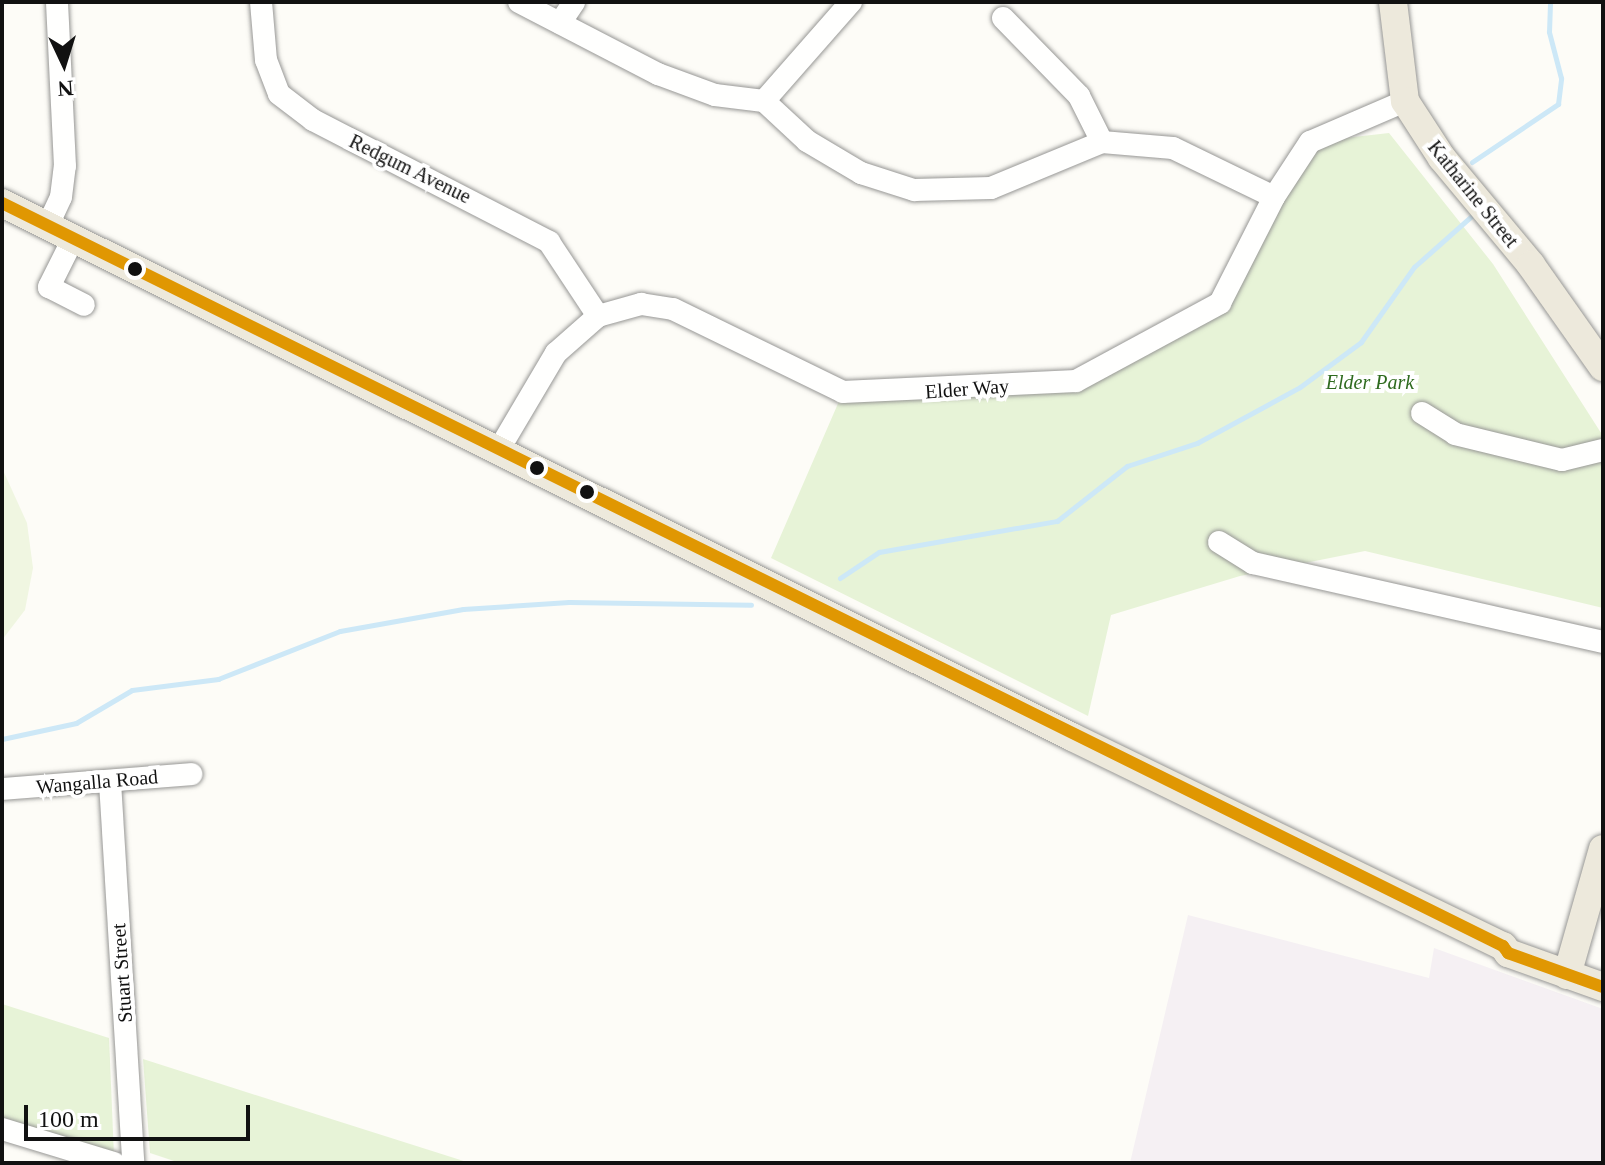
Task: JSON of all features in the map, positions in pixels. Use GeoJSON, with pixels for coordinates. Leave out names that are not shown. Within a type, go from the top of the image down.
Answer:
{"type":"FeatureCollection","features":[{"type":"Feature","properties":{"kind":"main road","name":"Katharine Street"},"geometry":{"type":"LineString","coordinates":[[1393,2],[1405,101],[1442,158],[1531,265],[1603,367]]}},
{"type":"Feature","properties":{"kind":"main road"},"geometry":{"type":"LineString","coordinates":[[2,203],[1503,946],[1508,953],[1583,975],[1588,914],[1603,849]]}},
{"type":"Feature","properties":{"kind":"street"},"geometry":{"type":"LineString","coordinates":[[48,225],[61,197],[65,166],[57,2]]}},
{"type":"Feature","properties":{"kind":"street","name":"Redgum Avenue"},"geometry":{"type":"LineString","coordinates":[[261,2],[266,60],[279,94],[313,120],[549,242],[598,316]]}},
{"type":"Feature","properties":{"kind":"street"},"geometry":{"type":"LineString","coordinates":[[519,2],[658,74],[715,95],[764,101],[807,141],[861,173],[914,190],[991,188],[1102,142],[1173,148],[1274,197]]}},
{"type":"Feature","properties":{"kind":"street"},"geometry":{"type":"LineString","coordinates":[[560,23],[574,2]]}},
{"type":"Feature","properties":{"kind":"street"},"geometry":{"type":"LineString","coordinates":[[764,101],[851,2]]}},
{"type":"Feature","properties":{"kind":"street"},"geometry":{"type":"LineString","coordinates":[[1003,18],[1079,96],[1102,142]]}},
{"type":"Feature","properties":{"kind":"street","name":"Elder Way"},"geometry":{"type":"LineString","coordinates":[[498,451],[541,371],[598,316],[641,304],[673,309],[843,392],[1076,381],[1220,303],[1274,197],[1310,142],[1405,101]]}},
{"type":"Feature","properties":{"kind":"street"},"geometry":{"type":"LineString","coordinates":[[73,239],[49,287],[84,305]]}},
{"type":"Feature","properties":{"kind":"street"},"geometry":{"type":"LineString","coordinates":[[1422,413],[1455,434],[1562,460],[1603,450]]}},
{"type":"Feature","properties":{"kind":"street"},"geometry":{"type":"LineString","coordinates":[[1219,542],[1253,563],[1603,642]]}},
{"type":"Feature","properties":{"kind":"street","name":"Wangalla Road"},"geometry":{"type":"LineString","coordinates":[[2,789],[191,774]]}},
{"type":"Feature","properties":{"kind":"street","name":"Stuart Street"},"geometry":{"type":"LineString","coordinates":[[110,782],[133,1163]]}},
{"type":"Feature","properties":{"kind":"street"},"geometry":{"type":"LineString","coordinates":[[2,1129],[114,1163]]}},
{"type":"Feature","properties":{"kind":"shaded area"},"geometry":{"type":"Polygon","coordinates":[[[1188,915],[1429,978],[1434,948],[1603,1009],[1603,1163],[1130,1163],[1188,915]]]}},
{"type":"Feature","properties":{"kind":"green space","name":"Elder Park"},"geometry":{"type":"Polygon","coordinates":[[[1389,133],[1493,264],[1603,436],[1603,608],[1365,551],[1240,576],[1111,615],[1088,716],[771,558],[843,392],[1076,381],[1220,303],[1310,142],[1389,133]]]}},
{"type":"Feature","properties":{"kind":"green space"},"geometry":{"type":"Polygon","coordinates":[[[2,468],[27,523],[33,568],[25,610],[2,640],[2,468]]]}},
{"type":"Feature","properties":{"kind":"green space"},"geometry":{"type":"Polygon","coordinates":[[[2,1004],[109,1038],[114,1156],[2,1117],[2,1004]]]}},
{"type":"Feature","properties":{"kind":"green space"},"geometry":{"type":"Polygon","coordinates":[[[143,1059],[470,1163],[180,1163],[150,1153],[143,1059]]]}},
{"type":"Feature","properties":{"kind":"waterway"},"geometry":{"type":"LineString","coordinates":[[1472,162],[1558,104],[1561,78],[1549,32],[1550,2]]}},
{"type":"Feature","properties":{"kind":"waterway"},"geometry":{"type":"LineString","coordinates":[[840,578],[879,552],[1057,521],[1127,466],[1197,443],[1300,387],[1361,342],[1414,267],[1474,214]]}},
{"type":"Feature","properties":{"kind":"waterway"},"geometry":{"type":"LineString","coordinates":[[2,739],[76,723],[132,690],[218,679],[340,631],[463,609],[569,602],[751,605]]}},
{"type":"Feature","properties":{"kind":"transit line"},"geometry":{"type":"LineString","coordinates":[[2,203],[1503,946],[1508,953],[1603,987]]}}]}
